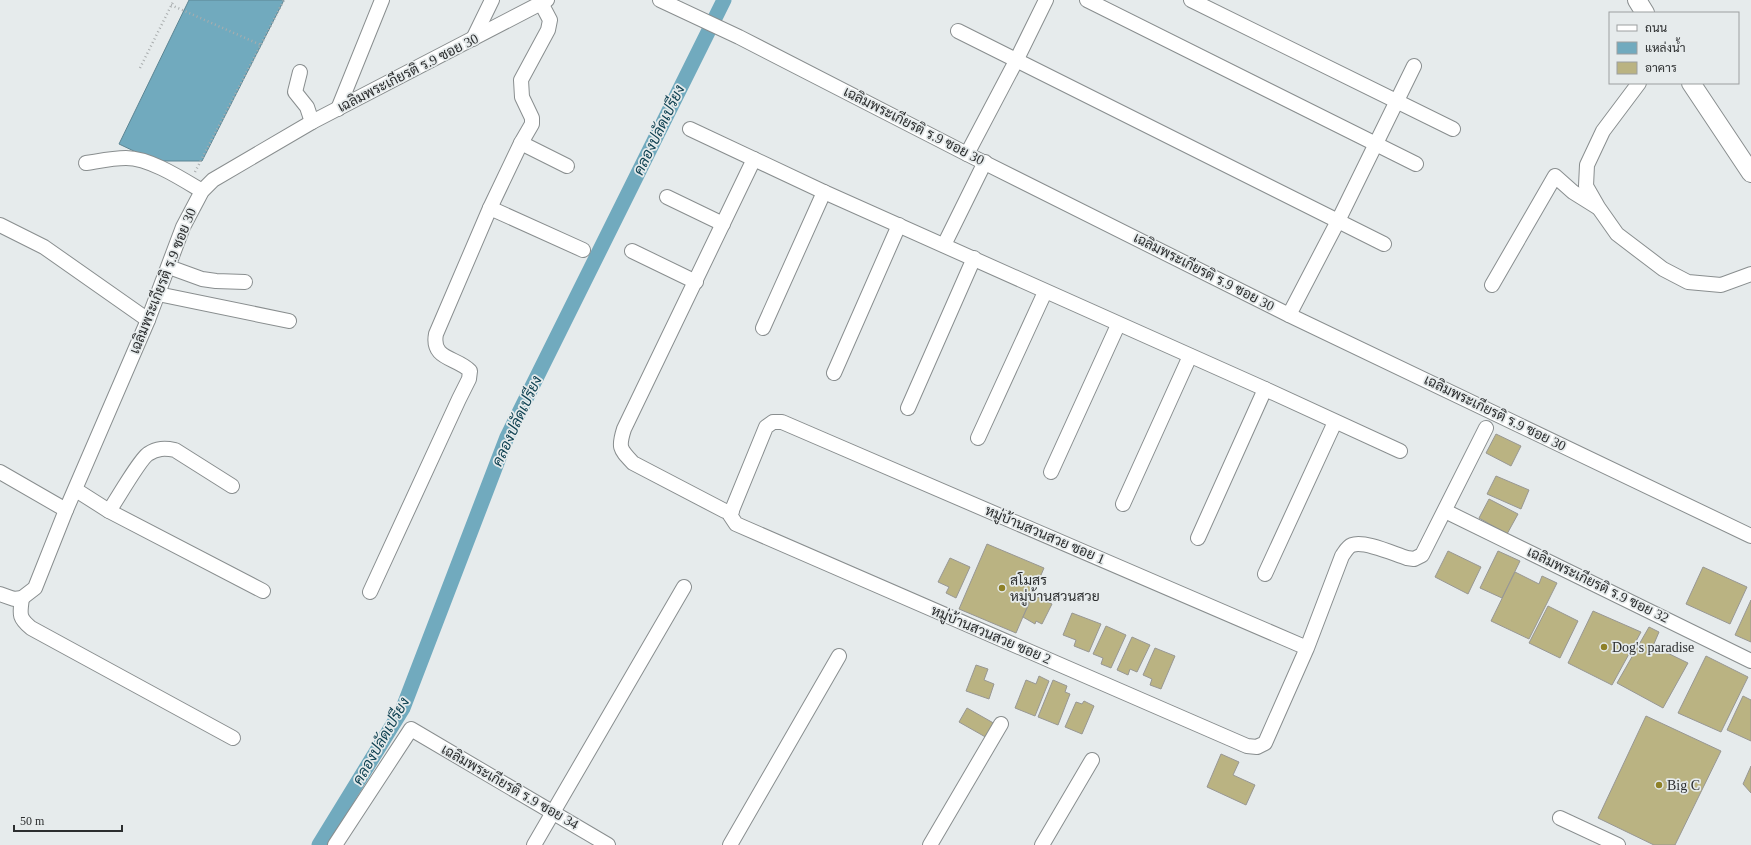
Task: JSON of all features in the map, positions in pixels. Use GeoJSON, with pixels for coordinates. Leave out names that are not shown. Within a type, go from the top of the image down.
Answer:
{"type":"FeatureCollection","features":[{"type":"Feature","properties":{"kind":"main road"},"geometry":{"type":"LineString","coordinates":[[1637,0],[1644,12]]}},
{"type":"Feature","properties":{"kind":"main road"},"geometry":{"type":"LineString","coordinates":[[1691,84],[1751,174]]}},
{"type":"Feature","properties":{"kind":"street"},"geometry":{"type":"LineString","coordinates":[[338,109],[382,0]]}},
{"type":"Feature","properties":{"kind":"street"},"geometry":{"type":"LineString","coordinates":[[473,39],[492,0]]}},
{"type":"Feature","properties":{"kind":"street","name":"เฉลิมพระเกียรติ ร.9 ซอย 30"},"geometry":{"type":"LineString","coordinates":[[660,0],[739,36],[967,154],[1289,315],[1751,536]]}},
{"type":"Feature","properties":{"kind":"street"},"geometry":{"type":"LineString","coordinates":[[967,154],[1046,0]]}},
{"type":"Feature","properties":{"kind":"street"},"geometry":{"type":"LineString","coordinates":[[1087,0],[1377,143],[1416,164]]}},
{"type":"Feature","properties":{"kind":"street"},"geometry":{"type":"LineString","coordinates":[[1191,0],[1453,129]]}},
{"type":"Feature","properties":{"kind":"street"},"geometry":{"type":"LineString","coordinates":[[370,592],[459,399],[470,379],[470,371],[468,368],[465,365],[442,355],[436,349],[434,342],[436,334],[490,208],[521,143],[532,124],[532,118],[522,98],[521,80],[548,30],[550,20],[544,1]]}},
{"type":"Feature","properties":{"kind":"street","name":"เฉลิมพระเกียรติ ร.9 ซอย 30"},"geometry":{"type":"LineString","coordinates":[[22,598],[35,588],[66,510],[76,490],[148,320],[183,226],[202,191],[213,180],[312,122],[544,1]]}},
{"type":"Feature","properties":{"kind":"street"},"geometry":{"type":"LineString","coordinates":[[958,31],[1384,244]]}},
{"type":"Feature","properties":{"kind":"street"},"geometry":{"type":"LineString","coordinates":[[1289,315],[1338,221],[1414,66]]}},
{"type":"Feature","properties":{"kind":"street"},"geometry":{"type":"LineString","coordinates":[[300,72],[295,92],[308,107],[312,122]]}},
{"type":"Feature","properties":{"kind":"street"},"geometry":{"type":"LineString","coordinates":[[1638,84],[1603,130],[1587,165],[1586,186],[1598,207],[1617,234],[1663,269],[1688,282],[1721,285],[1751,274]]}},
{"type":"Feature","properties":{"kind":"street"},"geometry":{"type":"LineString","coordinates":[[690,129],[824,192],[974,258],[1045,292],[1265,389],[1400,451]]}},
{"type":"Feature","properties":{"kind":"street"},"geometry":{"type":"LineString","coordinates":[[521,143],[567,166]]}},
{"type":"Feature","properties":{"kind":"street"},"geometry":{"type":"LineString","coordinates":[[86,163],[127,158],[145,162],[173,174],[202,191]]}},
{"type":"Feature","properties":{"kind":"street"},"geometry":{"type":"LineString","coordinates":[[732,511],[725,511],[633,463],[621,451],[620,443],[624,429],[754,159]]}},
{"type":"Feature","properties":{"kind":"street"},"geometry":{"type":"LineString","coordinates":[[944,245],[985,162]]}},
{"type":"Feature","properties":{"kind":"street"},"geometry":{"type":"LineString","coordinates":[[1492,284],[1555,176],[1574,192],[1598,207]]}},
{"type":"Feature","properties":{"kind":"street"},"geometry":{"type":"LineString","coordinates":[[763,328],[824,192]]}},
{"type":"Feature","properties":{"kind":"street"},"geometry":{"type":"LineString","coordinates":[[667,197],[723,224]]}},
{"type":"Feature","properties":{"kind":"street"},"geometry":{"type":"LineString","coordinates":[[490,208],[583,250]]}},
{"type":"Feature","properties":{"kind":"street"},"geometry":{"type":"LineString","coordinates":[[0,224],[44,247],[148,320]]}},
{"type":"Feature","properties":{"kind":"street"},"geometry":{"type":"LineString","coordinates":[[834,373],[899,225]]}},
{"type":"Feature","properties":{"kind":"street"},"geometry":{"type":"LineString","coordinates":[[632,252],[696,282]]}},
{"type":"Feature","properties":{"kind":"street"},"geometry":{"type":"LineString","coordinates":[[908,408],[974,258]]}},
{"type":"Feature","properties":{"kind":"street"},"geometry":{"type":"LineString","coordinates":[[169,267],[202,279],[245,282]]}},
{"type":"Feature","properties":{"kind":"street"},"geometry":{"type":"LineString","coordinates":[[978,438],[1045,292]]}},
{"type":"Feature","properties":{"kind":"street"},"geometry":{"type":"LineString","coordinates":[[158,294],[289,321]]}},
{"type":"Feature","properties":{"kind":"street"},"geometry":{"type":"LineString","coordinates":[[1051,472],[1118,325]]}},
{"type":"Feature","properties":{"kind":"street"},"geometry":{"type":"LineString","coordinates":[[1124,504],[1190,356]]}},
{"type":"Feature","properties":{"kind":"street"},"geometry":{"type":"LineString","coordinates":[[1198,538],[1265,389]]}},
{"type":"Feature","properties":{"kind":"street","name":"หมู่บ้านสวนสวย ซอย 1"},"geometry":{"type":"LineString","coordinates":[[732,511],[766,427],[773,422],[782,422],[1307,648]]}},
{"type":"Feature","properties":{"kind":"street"},"geometry":{"type":"LineString","coordinates":[[1265,574],[1334,422]]}},
{"type":"Feature","properties":{"kind":"street"},"geometry":{"type":"LineString","coordinates":[[1307,648],[1342,556],[1347,548],[1353,544],[1362,544],[1406,558],[1418,558],[1427,547],[1486,428]]}},
{"type":"Feature","properties":{"kind":"street"},"geometry":{"type":"LineString","coordinates":[[109,511],[146,454],[158,449],[166,448],[175,450],[232,486]]}},
{"type":"Feature","properties":{"kind":"street"},"geometry":{"type":"LineString","coordinates":[[0,472],[66,510]]}},
{"type":"Feature","properties":{"kind":"street"},"geometry":{"type":"LineString","coordinates":[[76,490],[109,511],[263,592]]}},
{"type":"Feature","properties":{"kind":"street","name":"หมู่บ้านสวนสวย ซอย 2"},"geometry":{"type":"LineString","coordinates":[[732,511],[730,515],[736,524],[1247,746],[1257,748],[1265,743],[1307,648]]}},
{"type":"Feature","properties":{"kind":"street","name":"เฉลิมพระเกียรติ ร.9 ซอย 32"},"geometry":{"type":"LineString","coordinates":[[1445,511],[1751,661]]}},
{"type":"Feature","properties":{"kind":"street"},"geometry":{"type":"LineString","coordinates":[[534,845],[684,587]]}},
{"type":"Feature","properties":{"kind":"street"},"geometry":{"type":"LineString","coordinates":[[0,594],[14,599],[22,598],[20,614],[23,621],[31,628],[233,738]]}},
{"type":"Feature","properties":{"kind":"street"},"geometry":{"type":"LineString","coordinates":[[730,845],[839,656]]}},
{"type":"Feature","properties":{"kind":"street"},"geometry":{"type":"LineString","coordinates":[[930,845],[1001,724]]}},
{"type":"Feature","properties":{"kind":"street","name":"เฉลิมพระเกียรติ ร.9 ซอย 34"},"geometry":{"type":"LineString","coordinates":[[335,845],[411,729],[608,845]]}},
{"type":"Feature","properties":{"kind":"street"},"geometry":{"type":"LineString","coordinates":[[1042,845],[1092,760]]}},
{"type":"Feature","properties":{"kind":"street"},"geometry":{"type":"LineString","coordinates":[[1560,818],[1618,845]]}},
{"type":"Feature","properties":{"kind":"path"},"geometry":{"type":"LineString","coordinates":[[140,68],[174,0]]}},
{"type":"Feature","properties":{"kind":"path"},"geometry":{"type":"LineString","coordinates":[[190,184],[284,0]]}},
{"type":"Feature","properties":{"kind":"path"},"geometry":{"type":"LineString","coordinates":[[171,5],[261,45]]}},
{"type":"Feature","properties":{"kind":"water"},"geometry":{"type":"Polygon","coordinates":[[[189,0],[284,0],[202,161],[155,161],[119,144],[189,0]]]}},
{"type":"Feature","properties":{"kind":"building"},"geometry":{"type":"Polygon","coordinates":[[[1496,434],[1521,446],[1511,466],[1486,453],[1496,434]]]}},
{"type":"Feature","properties":{"kind":"building"},"geometry":{"type":"Polygon","coordinates":[[[1496,476],[1529,490],[1521,509],[1487,494],[1496,476]]]}},
{"type":"Feature","properties":{"kind":"building"},"geometry":{"type":"Polygon","coordinates":[[[1489,499],[1518,514],[1507,534],[1479,518],[1489,499]]]}},
{"type":"Feature","properties":{"kind":"building","name":"สโมสร หมู่บ้านสวนสวย"},"geometry":{"type":"Polygon","coordinates":[[[987,544],[1044,568],[1016,633],[959,609],[987,544]]]}},
{"type":"Feature","properties":{"kind":"building"},"geometry":{"type":"Polygon","coordinates":[[[1448,551],[1481,567],[1468,594],[1435,577],[1448,551]]]}},
{"type":"Feature","properties":{"kind":"building"},"geometry":{"type":"Polygon","coordinates":[[[1498,551],[1520,561],[1502,598],[1480,588],[1498,551]]]}},
{"type":"Feature","properties":{"kind":"building"},"geometry":{"type":"Polygon","coordinates":[[[950,558],[970,567],[956,598],[946,593],[949,587],[938,582],[950,558]]]}},
{"type":"Feature","properties":{"kind":"building"},"geometry":{"type":"Polygon","coordinates":[[[1703,567],[1747,587],[1730,624],[1686,604],[1703,567]]]}},
{"type":"Feature","properties":{"kind":"building"},"geometry":{"type":"Polygon","coordinates":[[[1515,572],[1539,584],[1542,576],[1557,583],[1529,639],[1491,621],[1515,572]]]}},
{"type":"Feature","properties":{"kind":"building"},"geometry":{"type":"Polygon","coordinates":[[[1033,595],[1052,604],[1042,624],[1036,621],[1035,624],[1023,617],[1033,595]]]}},
{"type":"Feature","properties":{"kind":"building"},"geometry":{"type":"Polygon","coordinates":[[[1751,600],[1751,642],[1735,635],[1751,600]]]}},
{"type":"Feature","properties":{"kind":"building"},"geometry":{"type":"Polygon","coordinates":[[[1548,606],[1578,621],[1560,658],[1529,643],[1548,606]]]}},
{"type":"Feature","properties":{"kind":"building","name":"Dog's paradise"},"geometry":{"type":"Polygon","coordinates":[[[1593,611],[1641,632],[1612,685],[1568,663],[1593,611]]]}},
{"type":"Feature","properties":{"kind":"building"},"geometry":{"type":"Polygon","coordinates":[[[1072,613],[1101,624],[1089,652],[1074,646],[1076,640],[1063,635],[1072,613]]]}},
{"type":"Feature","properties":{"kind":"building"},"geometry":{"type":"Polygon","coordinates":[[[1106,626],[1126,635],[1111,668],[1101,664],[1103,658],[1093,654],[1106,626]]]}},
{"type":"Feature","properties":{"kind":"building"},"geometry":{"type":"Polygon","coordinates":[[[1649,627],[1659,632],[1653,646],[1688,663],[1663,708],[1617,683],[1649,627]]]}},
{"type":"Feature","properties":{"kind":"building"},"geometry":{"type":"Polygon","coordinates":[[[1132,637],[1150,645],[1137,672],[1130,669],[1128,675],[1117,670],[1132,637]]]}},
{"type":"Feature","properties":{"kind":"building"},"geometry":{"type":"Polygon","coordinates":[[[1155,648],[1175,656],[1161,689],[1150,685],[1152,679],[1143,675],[1155,648]]]}},
{"type":"Feature","properties":{"kind":"building"},"geometry":{"type":"Polygon","coordinates":[[[1706,656],[1748,677],[1721,732],[1678,713],[1706,656]]]}},
{"type":"Feature","properties":{"kind":"building"},"geometry":{"type":"Polygon","coordinates":[[[976,665],[988,669],[984,680],[994,684],[989,699],[966,691],[976,665]]]}},
{"type":"Feature","properties":{"kind":"building"},"geometry":{"type":"Polygon","coordinates":[[[1039,676],[1049,681],[1035,716],[1015,708],[1026,680],[1036,684],[1039,676]]]}},
{"type":"Feature","properties":{"kind":"building"},"geometry":{"type":"Polygon","coordinates":[[[1053,680],[1067,686],[1065,692],[1070,694],[1058,725],[1038,717],[1053,680]]]}},
{"type":"Feature","properties":{"kind":"building"},"geometry":{"type":"Polygon","coordinates":[[[1743,696],[1751,700],[1751,741],[1727,730],[1743,696]]]}},
{"type":"Feature","properties":{"kind":"building"},"geometry":{"type":"Polygon","coordinates":[[[1084,701],[1094,706],[1082,734],[1065,727],[1076,702],[1082,704],[1084,701]]]}},
{"type":"Feature","properties":{"kind":"building"},"geometry":{"type":"Polygon","coordinates":[[[967,708],[997,725],[989,739],[959,722],[967,708]]]}},
{"type":"Feature","properties":{"kind":"building","name":"Big C"},"geometry":{"type":"Polygon","coordinates":[[[1646,716],[1721,751],[1675,845],[1654,845],[1598,818],[1646,716]]]}},
{"type":"Feature","properties":{"kind":"building"},"geometry":{"type":"Polygon","coordinates":[[[1221,754],[1239,762],[1233,775],[1255,785],[1246,805],[1207,787],[1221,754]]]}},
{"type":"Feature","properties":{"kind":"building"},"geometry":{"type":"Polygon","coordinates":[[[1751,766],[1751,793],[1743,784],[1751,766]]]}},
{"type":"Feature","properties":{"kind":"waterway","name":"คลองปลัดเปรียง"},"geometry":{"type":"LineString","coordinates":[[319,845],[403,708],[507,437],[724,0]]}},
{"type":"Feature","properties":{"kind":"place","name":"สโมสร หมู่บ้านสวนสวย"},"geometry":{"type":"Point","coordinates":[1002,588]}},
{"type":"Feature","properties":{"kind":"place","name":"Dog's paradise"},"geometry":{"type":"Point","coordinates":[1604,647]}},
{"type":"Feature","properties":{"kind":"place","name":"Big C"},"geometry":{"type":"Point","coordinates":[1659,785]}}]}
